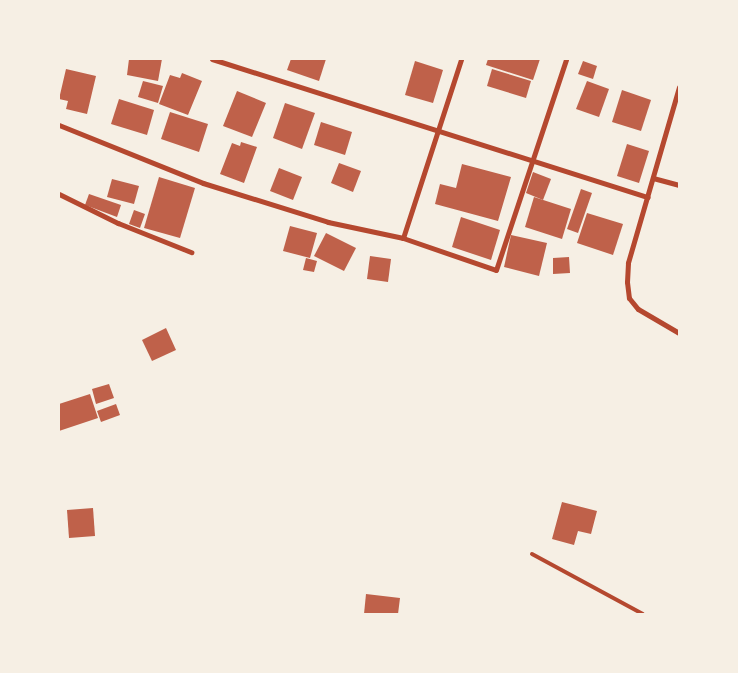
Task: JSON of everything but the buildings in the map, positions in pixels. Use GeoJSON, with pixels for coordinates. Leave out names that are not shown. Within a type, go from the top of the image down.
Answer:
{"type":"FeatureCollection","features":[{"type":"Feature","properties":{"kind":"street"},"geometry":{"type":"LineString","coordinates":[[215,59],[438,128],[648,197]]}},
{"type":"Feature","properties":{"kind":"street"},"geometry":{"type":"LineString","coordinates":[[403,238],[460,59]]}},
{"type":"Feature","properties":{"kind":"street"},"geometry":{"type":"LineString","coordinates":[[59,125],[203,183],[328,222],[403,238],[496,270],[534,161],[566,59]]}},
{"type":"Feature","properties":{"kind":"street"},"geometry":{"type":"LineString","coordinates":[[679,87],[628,263],[626,282],[629,298],[638,309],[679,333]]}},
{"type":"Feature","properties":{"kind":"street"},"geometry":{"type":"LineString","coordinates":[[653,178],[679,185]]}},
{"type":"Feature","properties":{"kind":"street"},"geometry":{"type":"LineString","coordinates":[[59,194],[118,223],[191,252]]}},
{"type":"Feature","properties":{"kind":"lane"},"geometry":{"type":"LineString","coordinates":[[532,554],[643,614]]}}]}
